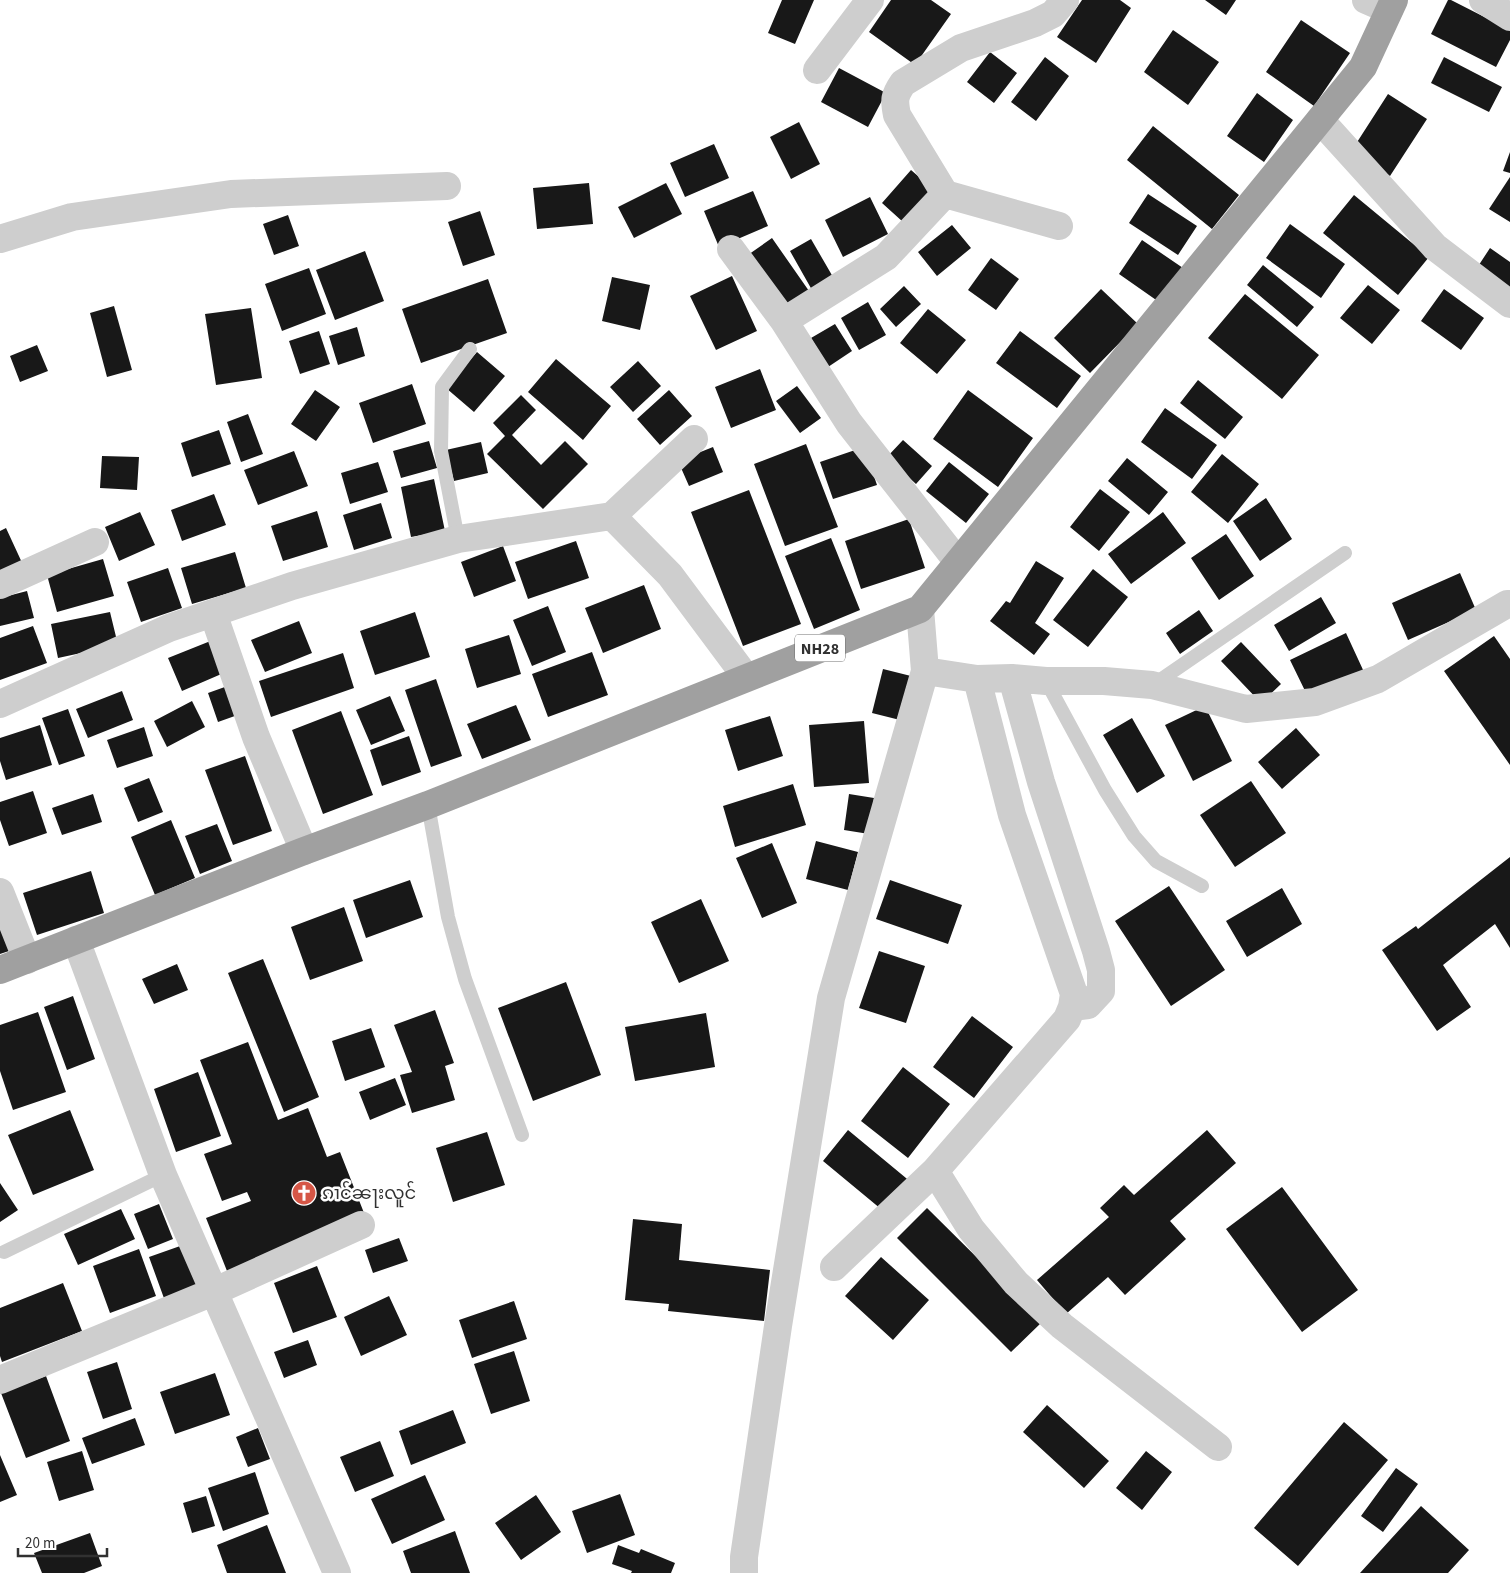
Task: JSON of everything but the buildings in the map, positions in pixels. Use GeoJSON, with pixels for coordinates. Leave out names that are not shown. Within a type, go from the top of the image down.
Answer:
{"type":"FeatureCollection","features":[{"type":"Feature","properties":{"kind":"highway"},"geometry":{"type":"LineString","coordinates":[[920,610],[1363,67],[1383,4]]}},
{"type":"Feature","properties":{"kind":"highway","name":"NH28"},"geometry":{"type":"LineString","coordinates":[[0,970],[304,851],[428,805],[920,610]]}},
{"type":"Feature","properties":{"kind":"street"},"geometry":{"type":"LineString","coordinates":[[818,70],[870,0]]}},
{"type":"Feature","properties":{"kind":"street"},"geometry":{"type":"LineString","coordinates":[[1059,226],[945,194],[897,115],[894,100],[903,83],[961,48],[1035,24],[1053,14],[1065,0]]}},
{"type":"Feature","properties":{"kind":"street"},"geometry":{"type":"LineString","coordinates":[[1483,0],[1510,17]]}},
{"type":"Feature","properties":{"kind":"street"},"geometry":{"type":"LineString","coordinates":[[1320,120],[1434,247],[1510,304]]}},
{"type":"Feature","properties":{"kind":"street"},"geometry":{"type":"LineString","coordinates":[[0,239],[72,217],[231,194],[447,186]]}},
{"type":"Feature","properties":{"kind":"street"},"geometry":{"type":"LineString","coordinates":[[784,321],[886,257],[945,194]]}},
{"type":"Feature","properties":{"kind":"street"},"geometry":{"type":"LineString","coordinates":[[731,249],[784,321],[848,423],[958,562]]}},
{"type":"Feature","properties":{"kind":"street"},"geometry":{"type":"LineString","coordinates":[[0,704],[169,628],[292,586],[458,539],[612,516],[694,440]]}},
{"type":"Feature","properties":{"kind":"street"},"geometry":{"type":"LineString","coordinates":[[612,516],[670,575],[746,678]]}},
{"type":"Feature","properties":{"kind":"street"},"geometry":{"type":"LineString","coordinates":[[0,585],[95,542]]}},
{"type":"Feature","properties":{"kind":"street"},"geometry":{"type":"LineString","coordinates":[[925,671],[977,679],[1012,678],[1046,681],[1104,681],[1152,686],[1246,709],[1315,702],[1378,679],[1499,608],[1510,604]]}},
{"type":"Feature","properties":{"kind":"street"},"geometry":{"type":"LineString","coordinates":[[744,1573],[744,1557],[778,1326],[831,998],[925,671],[920,610]]}},
{"type":"Feature","properties":{"kind":"street"},"geometry":{"type":"LineString","coordinates":[[213,613],[256,737],[304,851]]}},
{"type":"Feature","properties":{"kind":"street"},"geometry":{"type":"LineString","coordinates":[[1012,678],[1041,782],[1101,970],[1101,991],[1088,1005],[1072,1006]]}},
{"type":"Feature","properties":{"kind":"street"},"geometry":{"type":"LineString","coordinates":[[834,1267],[935,1171],[1067,1019],[1072,1006],[1074,994],[1012,815],[977,679]]}},
{"type":"Feature","properties":{"kind":"street"},"geometry":{"type":"LineString","coordinates":[[0,892],[27,960]]}},
{"type":"Feature","properties":{"kind":"street"},"geometry":{"type":"LineString","coordinates":[[76,940],[163,1175],[337,1573]]}},
{"type":"Feature","properties":{"kind":"street"},"geometry":{"type":"LineString","coordinates":[[935,1171],[972,1229],[1016,1283],[1062,1326],[1218,1447]]}},
{"type":"Feature","properties":{"kind":"street"},"geometry":{"type":"LineString","coordinates":[[0,1380],[213,1292],[361,1225]]}},
{"type":"Feature","properties":{"kind":"lane"},"geometry":{"type":"LineString","coordinates":[[458,539],[441,451],[442,387],[470,349]]}},
{"type":"Feature","properties":{"kind":"lane"},"geometry":{"type":"LineString","coordinates":[[1152,686],[1345,553]]}},
{"type":"Feature","properties":{"kind":"lane"},"geometry":{"type":"LineString","coordinates":[[1046,681],[1105,790],[1134,836],[1156,861],[1202,886]]}},
{"type":"Feature","properties":{"kind":"lane"},"geometry":{"type":"LineString","coordinates":[[428,805],[448,917],[465,979],[522,1134]]}},
{"type":"Feature","properties":{"kind":"lane"},"geometry":{"type":"LineString","coordinates":[[4,1252],[163,1175]]}},
{"type":"Feature","properties":{"kind":"place","name":"ၵၢင်ၼႃးလူင်"},"geometry":{"type":"Point","coordinates":[304,1193]}}]}
